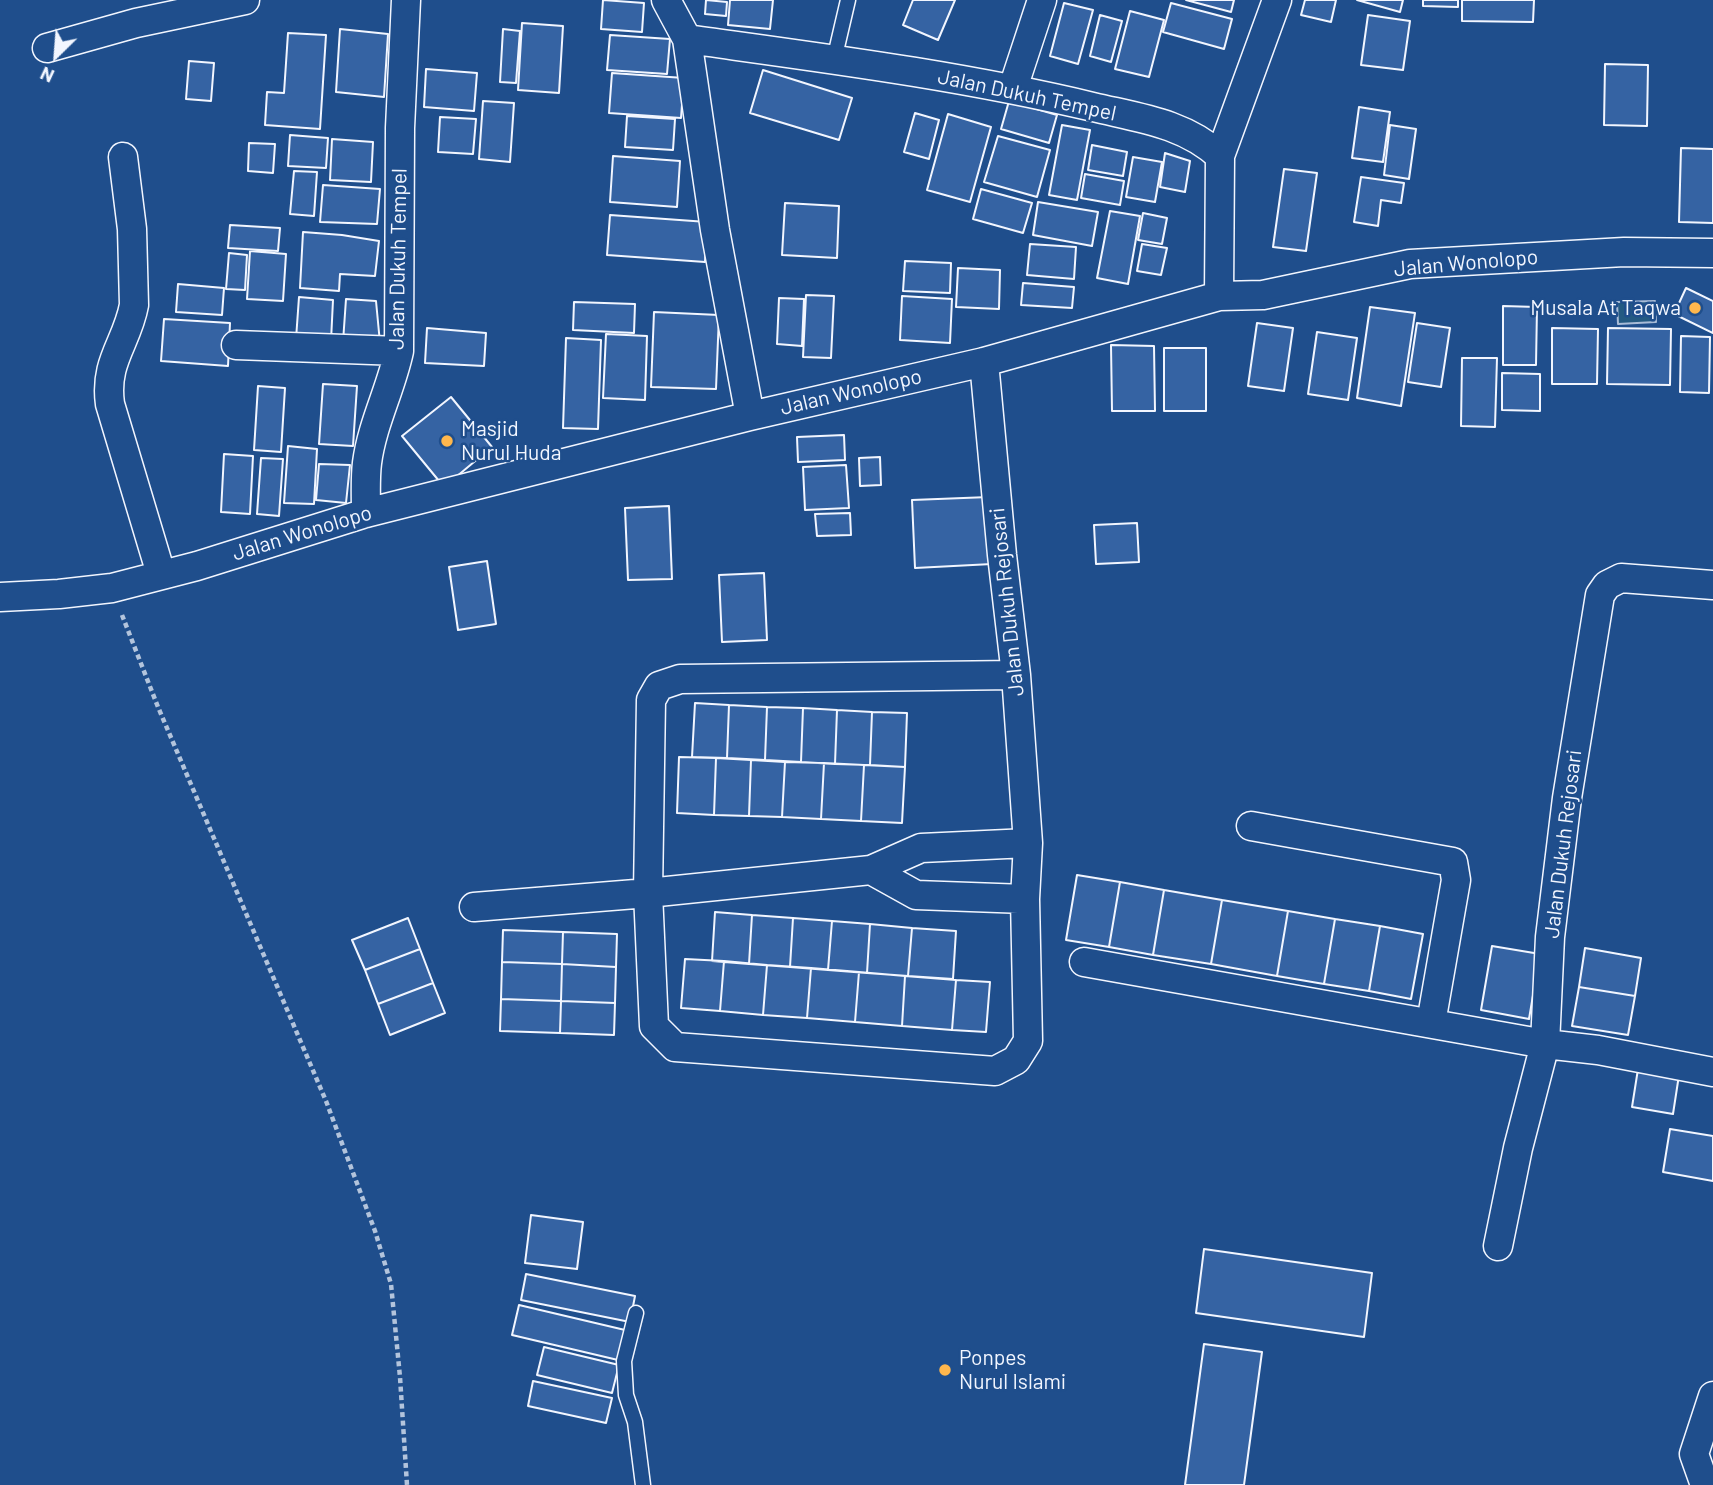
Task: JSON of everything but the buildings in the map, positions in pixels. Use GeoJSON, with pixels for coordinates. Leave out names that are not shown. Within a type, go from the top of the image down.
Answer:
{"type":"FeatureCollection","features":[{"type":"Feature","properties":{"kind":"street"},"geometry":{"type":"LineString","coordinates":[[47,48],[106,30],[245,0]]}},
{"type":"Feature","properties":{"kind":"street","name":"Jalan Dukuh Tempel"},"geometry":{"type":"LineString","coordinates":[[366,513],[367,464],[399,351],[400,128],[406,0]]}},
{"type":"Feature","properties":{"kind":"street"},"geometry":{"type":"LineString","coordinates":[[666,0],[687,39],[715,230],[750,416]]}},
{"type":"Feature","properties":{"kind":"street"},"geometry":{"type":"LineString","coordinates":[[1013,88],[1042,0]]}},
{"type":"Feature","properties":{"kind":"street"},"geometry":{"type":"LineString","coordinates":[[1219,296],[1220,156],[1277,0]]}},
{"type":"Feature","properties":{"kind":"street","name":"Jalan Dukuh Tempel"},"geometry":{"type":"LineString","coordinates":[[687,39],[1013,88],[1173,127],[1205,142],[1220,156]]}},
{"type":"Feature","properties":{"kind":"street"},"geometry":{"type":"LineString","coordinates":[[123,157],[132,229],[134,305],[107,386],[161,574]]}},
{"type":"Feature","properties":{"kind":"street","name":"Jalan Wonolopo"},"geometry":{"type":"LineString","coordinates":[[0,597],[112,588],[197,566],[366,513],[750,416],[984,362],[1219,296],[1263,295],[1410,264],[1623,252],[1713,253]]}},
{"type":"Feature","properties":{"kind":"street"},"geometry":{"type":"LineString","coordinates":[[236,345],[399,351]]}},
{"type":"Feature","properties":{"kind":"street","name":"Jalan Dukuh Rejosari"},"geometry":{"type":"LineString","coordinates":[[984,362],[1016,675],[1028,843],[1025,899],[1028,1041],[1016,1060],[995,1071],[675,1047],[654,1026],[648,893],[652,701],[659,686],[680,679],[1016,675]]}},
{"type":"Feature","properties":{"kind":"street","name":"Jalan Dukuh Rejosari"},"geometry":{"type":"LineString","coordinates":[[1498,1246],[1518,1148],[1545,1044],[1552,923],[1567,798],[1600,594],[1607,586],[1621,578],[1713,585]]}},
{"type":"Feature","properties":{"kind":"street"},"geometry":{"type":"LineString","coordinates":[[1251,826],[1453,862],[1456,880],[1431,1023]]}},
{"type":"Feature","properties":{"kind":"street"},"geometry":{"type":"LineString","coordinates":[[474,907],[648,893],[871,870],[921,848],[1028,843]]}},
{"type":"Feature","properties":{"kind":"street"},"geometry":{"type":"LineString","coordinates":[[871,870],[916,895],[1025,899]]}},
{"type":"Feature","properties":{"kind":"street"},"geometry":{"type":"LineString","coordinates":[[1084,962],[1713,1072]]}},
{"type":"Feature","properties":{"kind":"street"},"geometry":{"type":"LineString","coordinates":[[1705,1485],[1694,1454],[1713,1396]]}},
{"type":"Feature","properties":{"kind":"lane"},"geometry":{"type":"LineString","coordinates":[[834,60],[848,0]]}},
{"type":"Feature","properties":{"kind":"lane"},"geometry":{"type":"LineString","coordinates":[[636,1312],[624,1361],[626,1395],[635,1423],[643,1485]]}},
{"type":"Feature","properties":{"kind":"path"},"geometry":{"type":"LineString","coordinates":[[112,588],[158,707],[326,1101],[375,1231],[391,1284],[407,1485]]}},
{"type":"Feature","properties":{"kind":"shaded area"},"geometry":{"type":"Polygon","coordinates":[[[1655,301],[1656,322],[1618,324],[1617,302],[1655,301]]]}},
{"type":"Feature","properties":{"kind":"place","name":"Musala At Taqwa"},"geometry":{"type":"Point","coordinates":[1695,308]}},
{"type":"Feature","properties":{"kind":"place","name":"Masjid Nurul Huda"},"geometry":{"type":"Point","coordinates":[447,441]}},
{"type":"Feature","properties":{"kind":"place","name":"Ponpes Nurul Islami"},"geometry":{"type":"Point","coordinates":[945,1370]}}]}
